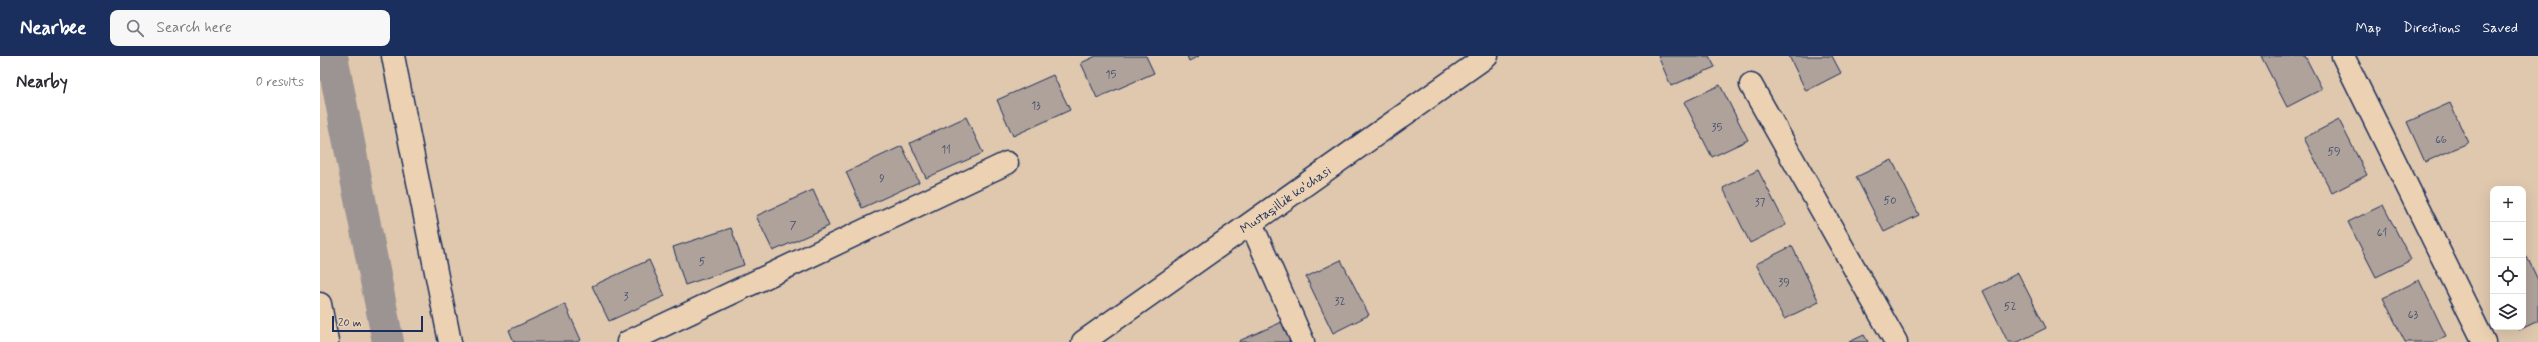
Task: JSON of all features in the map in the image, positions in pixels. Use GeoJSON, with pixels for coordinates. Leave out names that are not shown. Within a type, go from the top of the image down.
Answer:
{"type":"FeatureCollection","features":[{"type":"Feature","properties":{"kind":"street"},"geometry":{"type":"LineString","coordinates":[[393,56],[450,342]]}},
{"type":"Feature","properties":{"kind":"street","name":"Mustaqillik ko'chasi"},"geometry":{"type":"LineString","coordinates":[[1083,342],[1487,56]]}},
{"type":"Feature","properties":{"kind":"street"},"geometry":{"type":"LineString","coordinates":[[2343,56],[2484,342]]}},
{"type":"Feature","properties":{"kind":"street"},"geometry":{"type":"LineString","coordinates":[[1751,85],[1896,342]]}},
{"type":"Feature","properties":{"kind":"street"},"geometry":{"type":"LineString","coordinates":[[628,342],[1007,164]]}},
{"type":"Feature","properties":{"kind":"street"},"geometry":{"type":"LineString","coordinates":[[1252,223],[1303,342]]}},
{"type":"Feature","properties":{"kind":"street"},"geometry":{"type":"LineString","coordinates":[[320,304],[328,342]]}},
{"type":"Feature","properties":{"kind":"building"},"geometry":{"type":"Polygon","coordinates":[[[1096,56],[1146,56],[1154,73],[1097,98],[1081,63],[1096,56]]]}},
{"type":"Feature","properties":{"kind":"building"},"geometry":{"type":"Polygon","coordinates":[[[1187,56],[1199,56],[1189,61],[1187,56]]]}},
{"type":"Feature","properties":{"kind":"building"},"geometry":{"type":"Polygon","coordinates":[[[1658,56],[1709,56],[1715,67],[1671,86],[1658,56]]]}},
{"type":"Feature","properties":{"kind":"building"},"geometry":{"type":"Polygon","coordinates":[[[1789,56],[1832,56],[1841,73],[1806,91],[1789,56]]]}},
{"type":"Feature","properties":{"kind":"building"},"geometry":{"type":"Polygon","coordinates":[[[2261,56],[2305,56],[2322,89],[2287,107],[2261,56]]]}},
{"type":"Feature","properties":{"kind":"building"},"geometry":{"type":"Polygon","coordinates":[[[1053,75],[1070,110],[1013,136],[997,100],[1053,75]]]}},
{"type":"Feature","properties":{"kind":"building"},"geometry":{"type":"Polygon","coordinates":[[[1720,85],[1748,140],[1712,157],[1684,102],[1720,85]]]}},
{"type":"Feature","properties":{"kind":"building"},"geometry":{"type":"Polygon","coordinates":[[[2450,103],[2468,143],[2425,162],[2407,122],[2450,103]]]}},
{"type":"Feature","properties":{"kind":"building"},"geometry":{"type":"Polygon","coordinates":[[[966,117],[983,153],[926,178],[910,143],[966,117]]]}},
{"type":"Feature","properties":{"kind":"building"},"geometry":{"type":"Polygon","coordinates":[[[2339,120],[2367,175],[2332,193],[2304,138],[2339,120]]]}},
{"type":"Feature","properties":{"kind":"building"},"geometry":{"type":"Polygon","coordinates":[[[902,146],[919,182],[862,208],[846,172],[902,146]]]}},
{"type":"Feature","properties":{"kind":"building"},"geometry":{"type":"Polygon","coordinates":[[[1892,160],[1919,215],[1884,232],[1856,177],[1892,160]]]}},
{"type":"Feature","properties":{"kind":"building"},"geometry":{"type":"Polygon","coordinates":[[[1758,170],[1786,225],[1750,243],[1723,188],[1758,170]]]}},
{"type":"Feature","properties":{"kind":"building"},"geometry":{"type":"Polygon","coordinates":[[[813,190],[829,226],[773,251],[756,216],[813,190]]]}},
{"type":"Feature","properties":{"kind":"building"},"geometry":{"type":"Polygon","coordinates":[[[2383,205],[2411,260],[2376,277],[2348,222],[2383,205]]]}},
{"type":"Feature","properties":{"kind":"building"},"geometry":{"type":"Polygon","coordinates":[[[731,228],[744,265],[685,285],[673,247],[731,228]]]}},
{"type":"Feature","properties":{"kind":"building"},"geometry":{"type":"Polygon","coordinates":[[[1792,246],[1819,302],[1784,319],[1756,264],[1792,246]]]}},
{"type":"Feature","properties":{"kind":"building"},"geometry":{"type":"Polygon","coordinates":[[[2526,258],[2538,280],[2538,321],[2526,327],[2526,258]]]}},
{"type":"Feature","properties":{"kind":"building"},"geometry":{"type":"Polygon","coordinates":[[[649,260],[665,296],[609,321],[592,286],[649,260]]]}},
{"type":"Feature","properties":{"kind":"building"},"geometry":{"type":"Polygon","coordinates":[[[1341,260],[1369,315],[1333,333],[1306,277],[1341,260]]]}},
{"type":"Feature","properties":{"kind":"building"},"geometry":{"type":"Polygon","coordinates":[[[2018,273],[2046,328],[2018,342],[2008,342],[1983,291],[2018,273]]]}},
{"type":"Feature","properties":{"kind":"building"},"geometry":{"type":"Polygon","coordinates":[[[2419,280],[2446,336],[2434,342],[2405,342],[2383,298],[2419,280]]]}},
{"type":"Feature","properties":{"kind":"building"},"geometry":{"type":"Polygon","coordinates":[[[565,304],[581,340],[576,342],[514,342],[509,330],[565,304]]]}},
{"type":"Feature","properties":{"kind":"building"},"geometry":{"type":"Polygon","coordinates":[[[1282,322],[1291,342],[1239,342],[1239,341],[1282,322]]]}},
{"type":"Feature","properties":{"kind":"building"},"geometry":{"type":"Polygon","coordinates":[[[1864,335],[1868,342],[1849,342],[1864,335]]]}},
{"type":"Feature","properties":{"kind":"waterway"},"geometry":{"type":"LineString","coordinates":[[332,56],[388,342]]}}]}
